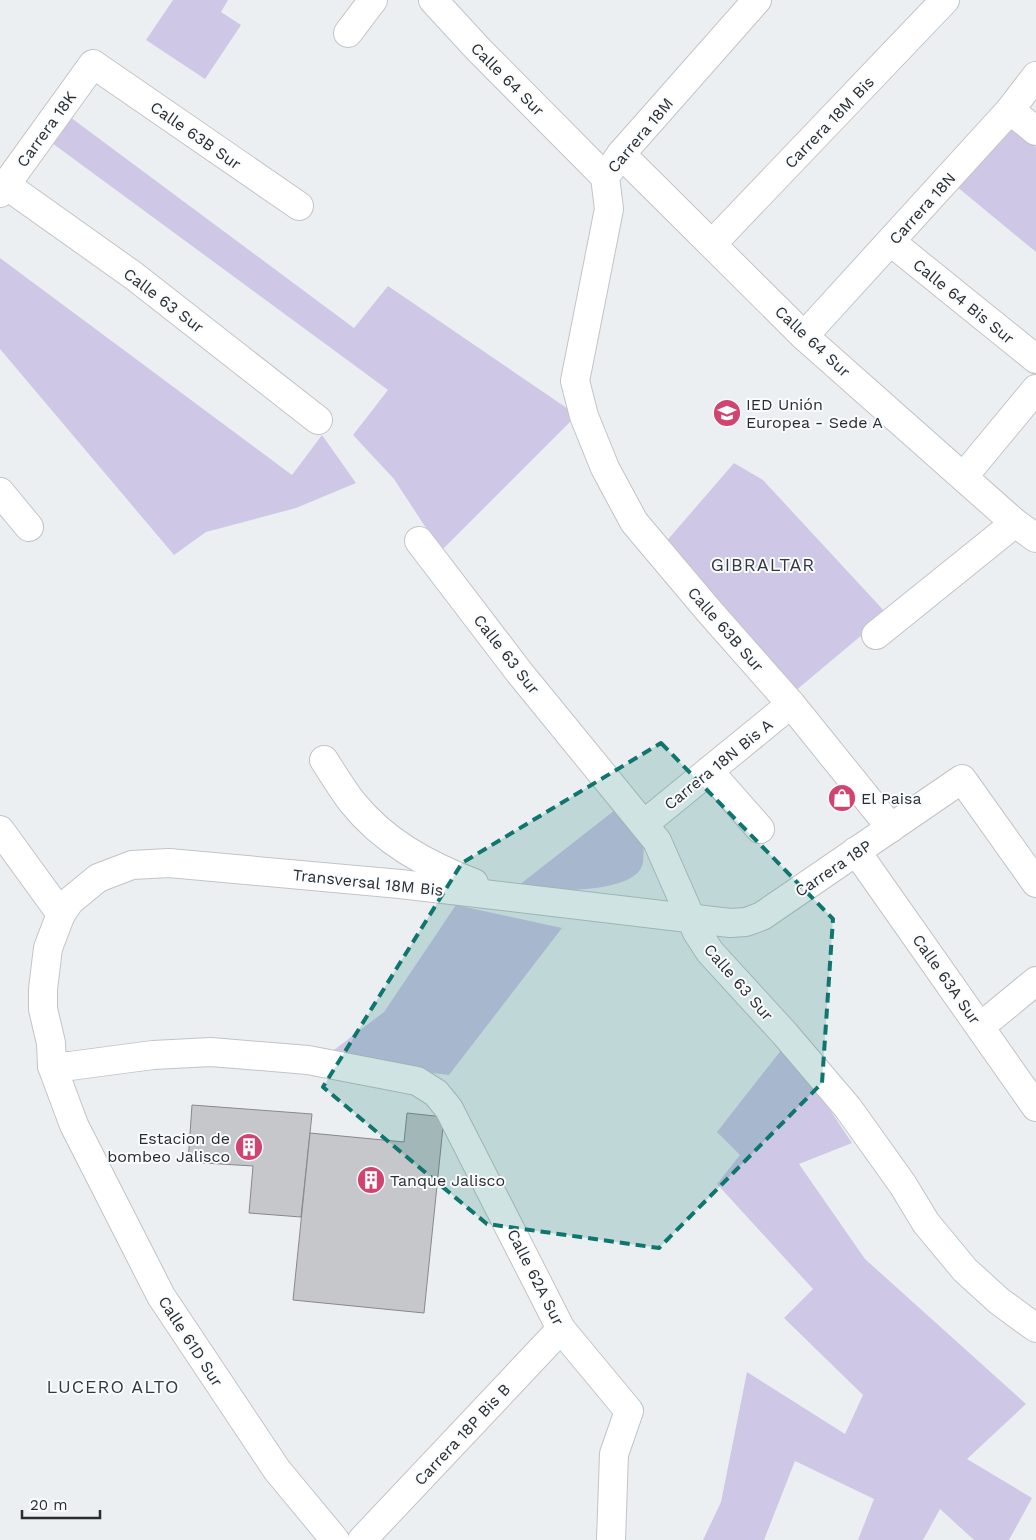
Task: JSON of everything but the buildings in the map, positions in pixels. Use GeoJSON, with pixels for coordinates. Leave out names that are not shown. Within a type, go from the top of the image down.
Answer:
{"type":"FeatureCollection","features":[{"type":"Feature","properties":{"kind":"street"},"geometry":{"type":"LineString","coordinates":[[348,34],[374,0]]}},
{"type":"Feature","properties":{"kind":"street","name":"Calle 64 Sur"},"geometry":{"type":"LineString","coordinates":[[433,0],[479,50],[605,177]]}},
{"type":"Feature","properties":{"kind":"street","name":"Carrera 18M"},"geometry":{"type":"LineString","coordinates":[[584,416],[574,381],[609,209],[605,177],[622,154],[757,0]]}},
{"type":"Feature","properties":{"kind":"street","name":"Carrera 18M Bis"},"geometry":{"type":"LineString","coordinates":[[712,244],[945,0]]}},
{"type":"Feature","properties":{"kind":"street","name":"Carrera 18K"},"geometry":{"type":"LineString","coordinates":[[3,189],[93,64]]}},
{"type":"Feature","properties":{"kind":"street","name":"Calle 63B Sur"},"geometry":{"type":"LineString","coordinates":[[93,64],[300,206]]}},
{"type":"Feature","properties":{"kind":"street","name":"Carrera 18N"},"geometry":{"type":"LineString","coordinates":[[804,336],[1010,110],[1036,76]]}},
{"type":"Feature","properties":{"kind":"street"},"geometry":{"type":"LineString","coordinates":[[1010,110],[1036,131]]}},
{"type":"Feature","properties":{"kind":"street","name":"Calle 64 Sur"},"geometry":{"type":"LineString","coordinates":[[622,154],[804,336],[1026,530]]}},
{"type":"Feature","properties":{"kind":"street","name":"Calle 63 Sur"},"geometry":{"type":"LineString","coordinates":[[3,189],[134,276],[318,420]]}},
{"type":"Feature","properties":{"kind":"street","name":"Calle 64 Bis Sur"},"geometry":{"type":"LineString","coordinates":[[891,242],[1036,359]]}},
{"type":"Feature","properties":{"kind":"street"},"geometry":{"type":"LineString","coordinates":[[964,476],[1036,389]]}},
{"type":"Feature","properties":{"kind":"street","name":"Calle 63B Sur"},"geometry":{"type":"LineString","coordinates":[[584,416],[611,481],[634,522],[791,704],[891,828]]}},
{"type":"Feature","properties":{"kind":"street"},"geometry":{"type":"LineString","coordinates":[[0,492],[29,527]]}},
{"type":"Feature","properties":{"kind":"street"},"geometry":{"type":"LineString","coordinates":[[876,635],[1026,530]]}},
{"type":"Feature","properties":{"kind":"street","name":"Calle 63 Sur"},"geometry":{"type":"LineString","coordinates":[[420,541],[519,672],[644,824],[664,855],[692,919],[710,952],[786,1034],[848,1108],[903,1185],[926,1224],[965,1270],[999,1301],[1036,1328]]}},
{"type":"Feature","properties":{"kind":"street","name":"Carrera 18N Bis A"},"geometry":{"type":"LineString","coordinates":[[644,824],[791,704]]}},
{"type":"Feature","properties":{"kind":"street"},"geometry":{"type":"LineString","coordinates":[[324,760],[353,803],[388,837],[410,854],[437,869],[527,899]]}},
{"type":"Feature","properties":{"kind":"street"},"geometry":{"type":"LineString","coordinates":[[709,771],[760,829]]}},
{"type":"Feature","properties":{"kind":"street","name":"Carrera 18P"},"geometry":{"type":"LineString","coordinates":[[692,919],[730,923],[746,922],[762,916],[962,779],[1036,883]]}},
{"type":"Feature","properties":{"kind":"street"},"geometry":{"type":"LineString","coordinates":[[0,830],[61,914]]}},
{"type":"Feature","properties":{"kind":"street","name":"Calle 63A Sur"},"geometry":{"type":"LineString","coordinates":[[856,851],[1036,1107]]}},
{"type":"Feature","properties":{"kind":"street","name":"Transversal 18M Bis"},"geometry":{"type":"LineString","coordinates":[[61,914],[83,889],[98,878],[132,865],[169,863],[400,884],[692,919]]}},
{"type":"Feature","properties":{"kind":"street","name":"Calle 61D Sur"},"geometry":{"type":"LineString","coordinates":[[61,914],[48,948],[43,990],[43,1009],[51,1043],[52,1066],[74,1125],[161,1296],[277,1470],[335,1540]]}},
{"type":"Feature","properties":{"kind":"street"},"geometry":{"type":"LineString","coordinates":[[980,1027],[1036,981]]}},
{"type":"Feature","properties":{"kind":"street","name":"Calle 62A Sur"},"geometry":{"type":"LineString","coordinates":[[52,1066],[70,1066],[153,1055],[211,1052],[308,1060],[417,1081],[436,1093],[450,1109],[561,1329],[629,1411],[614,1454],[611,1540]]}},
{"type":"Feature","properties":{"kind":"street","name":"Carrera 18P Bis B"},"geometry":{"type":"LineString","coordinates":[[362,1540],[561,1329]]}},
{"type":"Feature","properties":{"kind":"highlighted area"},"geometry":{"type":"Polygon","coordinates":[[[661,743],[833,919],[822,1083],[659,1248],[487,1224],[323,1087],[462,863],[661,743]]]}},
{"type":"Feature","properties":{"kind":"shaded area"},"geometry":{"type":"Polygon","coordinates":[[[173,0],[228,0],[221,12],[241,25],[205,79],[146,40],[173,0]]]}},
{"type":"Feature","properties":{"kind":"shaded area"},"geometry":{"type":"Polygon","coordinates":[[[70,117],[354,328],[388,286],[577,415],[441,551],[394,479],[353,435],[388,390],[52,143],[70,117]]]}},
{"type":"Feature","properties":{"kind":"shaded area"},"geometry":{"type":"Polygon","coordinates":[[[1008,124],[1036,147],[1036,252],[956,186],[1008,124]]]}},
{"type":"Feature","properties":{"kind":"shaded area"},"geometry":{"type":"Polygon","coordinates":[[[0,258],[292,475],[322,435],[356,483],[296,508],[206,532],[174,555],[0,349],[0,258]]]}},
{"type":"Feature","properties":{"kind":"shaded area"},"geometry":{"type":"Polygon","coordinates":[[[734,463],[763,480],[887,614],[794,692],[664,544],[734,463]]]}},
{"type":"Feature","properties":{"kind":"shaded area"},"geometry":{"type":"Polygon","coordinates":[[[615,810],[644,847],[642,866],[634,876],[603,887],[563,890],[514,889],[615,810]]]}},
{"type":"Feature","properties":{"kind":"shaded area"},"geometry":{"type":"Polygon","coordinates":[[[456,905],[562,928],[449,1075],[322,1059],[384,1012],[456,905]]]}},
{"type":"Feature","properties":{"kind":"shaded area"},"geometry":{"type":"Polygon","coordinates":[[[786,1044],[852,1143],[799,1164],[865,1259],[1026,1404],[967,1459],[1032,1498],[1009,1540],[974,1540],[940,1509],[923,1540],[858,1540],[874,1499],[795,1461],[764,1540],[703,1540],[721,1502],[747,1372],[845,1434],[863,1395],[784,1318],[813,1289],[717,1184],[740,1155],[717,1132],[786,1044]]]}},
{"type":"Feature","properties":{"kind":"place","name":"IED Unión Europea - Sede A"},"geometry":{"type":"Point","coordinates":[727,413]}},
{"type":"Feature","properties":{"kind":"place","name":"El Paisa"},"geometry":{"type":"Point","coordinates":[842,798]}},
{"type":"Feature","properties":{"kind":"place","name":"Estacion de bombeo Jalisco"},"geometry":{"type":"Point","coordinates":[249,1147]}},
{"type":"Feature","properties":{"kind":"place","name":"Tanque Jalisco"},"geometry":{"type":"Point","coordinates":[371,1180]}},
{"type":"Feature","properties":{"kind":"district","name":"GIBRALTAR"},"geometry":{"type":"Point","coordinates":[763,565]}},
{"type":"Feature","properties":{"kind":"district","name":"LUCERO ALTO"},"geometry":{"type":"Point","coordinates":[113,1387]}}]}
